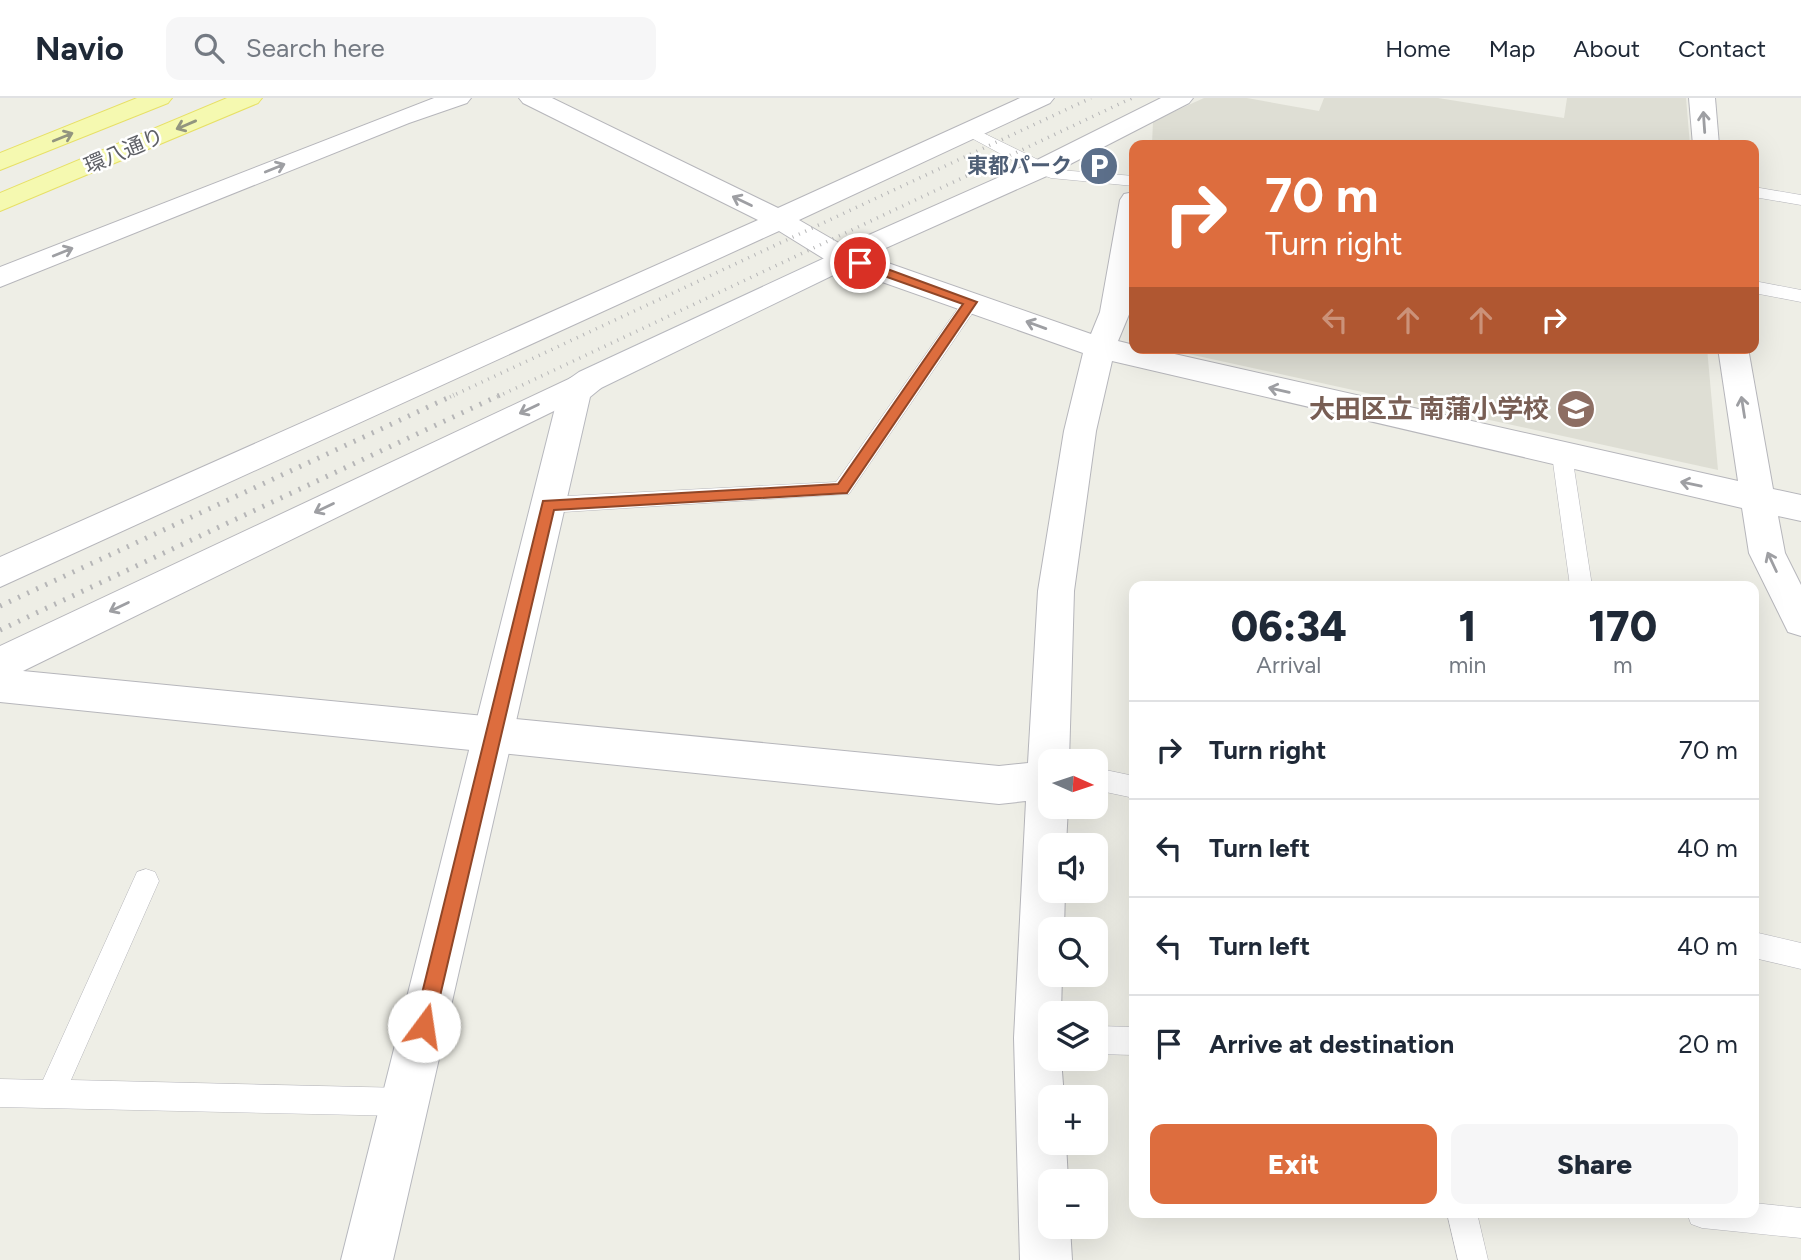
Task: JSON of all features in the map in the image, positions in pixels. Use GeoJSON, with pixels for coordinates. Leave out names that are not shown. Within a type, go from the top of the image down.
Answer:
{"type":"FeatureCollection","features":[{"type":"Feature","properties":{"kind":"main road","name":"環八通り"},"geometry":{"type":"LineString","coordinates":[[0,162],[159,98]]}},
{"type":"Feature","properties":{"kind":"main road","name":"環八通り"},"geometry":{"type":"LineString","coordinates":[[0,203],[249,98]]}},
{"type":"Feature","properties":{"kind":"street"},"geometry":{"type":"LineString","coordinates":[[0,278],[400,118],[458,98]]}},
{"type":"Feature","properties":{"kind":"street"},"geometry":{"type":"LineString","coordinates":[[532,98],[778,219],[844,258],[1100,348],[1801,508]]}},
{"type":"Feature","properties":{"kind":"street"},"geometry":{"type":"LineString","coordinates":[[0,573],[760,231],[778,219],[1041,98]]}},
{"type":"Feature","properties":{"kind":"street"},"geometry":{"type":"LineString","coordinates":[[0,664],[844,258],[868,244],[1040,169],[1135,134],[1180,98]]}},
{"type":"Feature","properties":{"kind":"street"},"geometry":{"type":"LineString","coordinates":[[1702,98],[1706,140]]}},
{"type":"Feature","properties":{"kind":"street"},"geometry":{"type":"LineString","coordinates":[[1050,749],[1056,591],[1080,431],[1100,348],[1115,312],[1129,229]]}},
{"type":"Feature","properties":{"kind":"street"},"geometry":{"type":"LineString","coordinates":[[1734,354],[1767,552],[1801,621]]}},
{"type":"Feature","properties":{"kind":"street"},"geometry":{"type":"LineString","coordinates":[[367,1260],[574,396],[580,387],[590,380]]}},
{"type":"Feature","properties":{"kind":"street"},"geometry":{"type":"LineString","coordinates":[[0,685],[999,785],[1038,781]]}},
{"type":"Feature","properties":{"kind":"street"},"geometry":{"type":"LineString","coordinates":[[1045,1001],[1048,819]]}},
{"type":"Feature","properties":{"kind":"street"},"geometry":{"type":"LineString","coordinates":[[1044,1071],[1046,1260]]}},
{"type":"Feature","properties":{"kind":"lane"},"geometry":{"type":"LineString","coordinates":[[969,131],[1040,169],[1057,175],[1129,181]]}},
{"type":"Feature","properties":{"kind":"lane"},"geometry":{"type":"LineString","coordinates":[[1759,193],[1801,200]]}},
{"type":"Feature","properties":{"kind":"lane"},"geometry":{"type":"LineString","coordinates":[[1759,288],[1801,296]]}},
{"type":"Feature","properties":{"kind":"lane"},"geometry":{"type":"LineString","coordinates":[[548,505],[842,489],[971,302]]}},
{"type":"Feature","properties":{"kind":"lane"},"geometry":{"type":"LineString","coordinates":[[1562,455],[1580,581]]}},
{"type":"Feature","properties":{"kind":"lane"},"geometry":{"type":"LineString","coordinates":[[1108,782],[1129,786]]}},
{"type":"Feature","properties":{"kind":"lane"},"geometry":{"type":"LineString","coordinates":[[51,1094],[146,881]]}},
{"type":"Feature","properties":{"kind":"lane"},"geometry":{"type":"LineString","coordinates":[[1759,946],[1801,956]]}},
{"type":"Feature","properties":{"kind":"lane"},"geometry":{"type":"LineString","coordinates":[[1108,1040],[1129,1041]]}},
{"type":"Feature","properties":{"kind":"lane"},"geometry":{"type":"LineString","coordinates":[[0,1093],[405,1102]]}},
{"type":"Feature","properties":{"kind":"lane"},"geometry":{"type":"LineString","coordinates":[[1463,1218],[1473,1260]]}},
{"type":"Feature","properties":{"kind":"lane"},"geometry":{"type":"LineString","coordinates":[[1752,1218],[1801,1223]]}},
{"type":"Feature","properties":{"kind":"shaded area"},"geometry":{"type":"Polygon","coordinates":[[[1204,98],[1247,98],[1319,111],[1324,98],[1438,98],[1564,118],[1567,98],[1686,98],[1690,140],[1152,140],[1153,121],[1204,98]]]}},
{"type":"Feature","properties":{"kind":"shaded area","name":"大田区立 南蒲小学校"},"geometry":{"type":"Polygon","coordinates":[[[1188,354],[1708,354],[1718,470],[1188,354]]]}},
{"type":"Feature","properties":{"kind":"railway"},"geometry":{"type":"LineString","coordinates":[[450,397],[1091,98]]}},
{"type":"Feature","properties":{"kind":"railway"},"geometry":{"type":"LineString","coordinates":[[497,397],[1132,98]]}},
{"type":"Feature","properties":{"kind":"railway"},"geometry":{"type":"LineString","coordinates":[[0,606],[454,395]]}},
{"type":"Feature","properties":{"kind":"railway"},"geometry":{"type":"LineString","coordinates":[[0,630],[500,395]]}},
{"type":"Feature","properties":{"kind":"place","name":"東都パーク"},"geometry":{"type":"Point","coordinates":[1099,166]}},
{"type":"Feature","properties":{"kind":"place","name":"大田区立 南蒲小学校"},"geometry":{"type":"Point","coordinates":[1576,409]}},
{"type":"Feature","properties":{"kind":"route"},"geometry":{"type":"LineString","coordinates":[[424,1026],[548,505],[842,489],[971,302],[860,263]]}}]}
